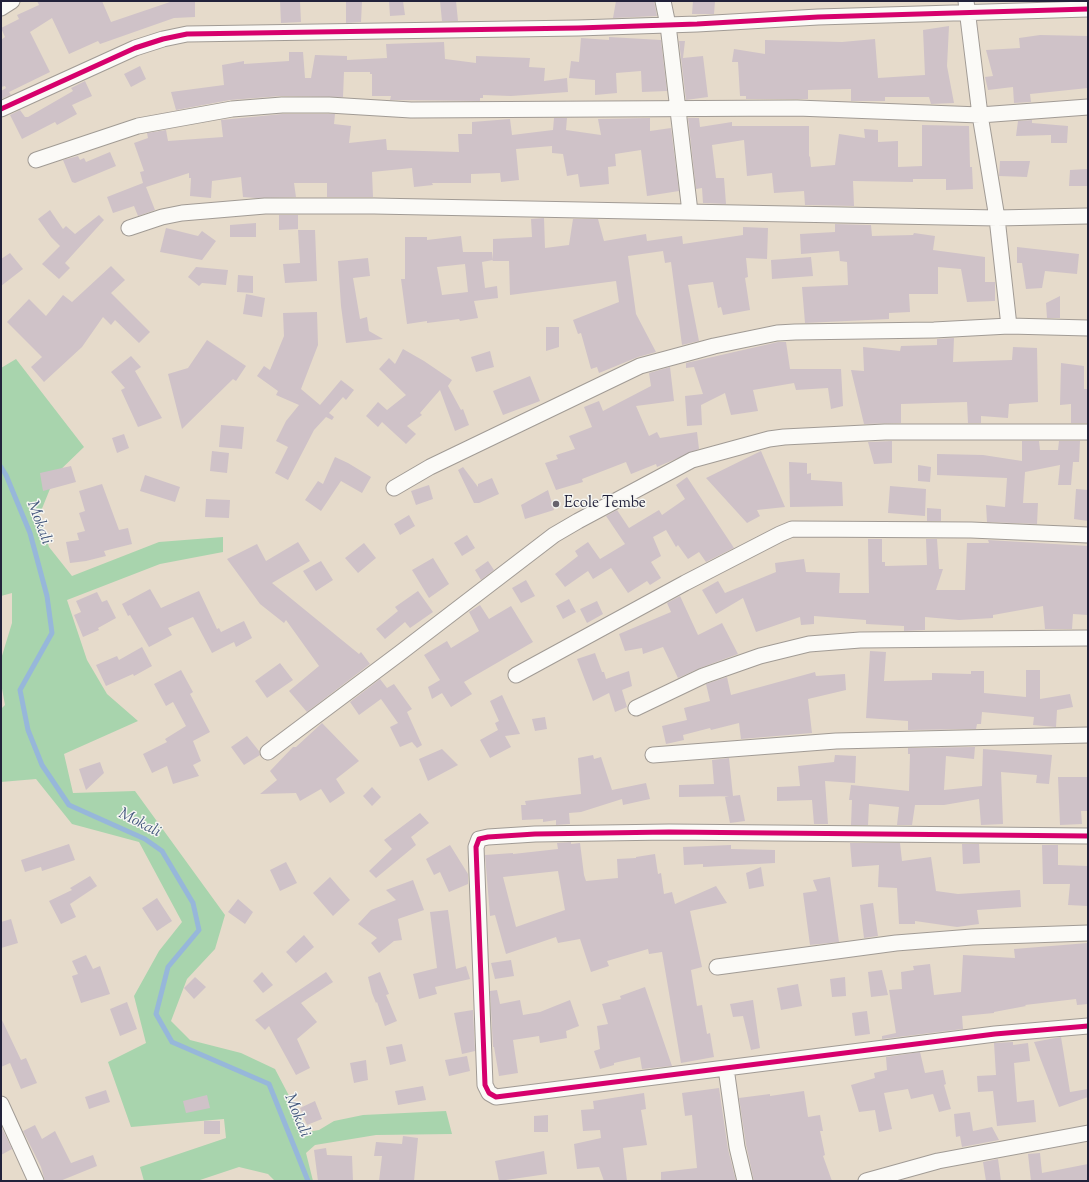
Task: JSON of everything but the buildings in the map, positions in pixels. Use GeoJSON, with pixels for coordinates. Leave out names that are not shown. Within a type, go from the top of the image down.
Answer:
{"type":"FeatureCollection","features":[{"type":"Feature","properties":{"kind":"street"},"geometry":{"type":"LineString","coordinates":[[1,8],[12,1]]}},
{"type":"Feature","properties":{"kind":"street"},"geometry":{"type":"LineString","coordinates":[[663,1],[668,25],[690,212]]}},
{"type":"Feature","properties":{"kind":"street"},"geometry":{"type":"LineString","coordinates":[[967,7],[980,115],[997,218],[1009,326]]}},
{"type":"Feature","properties":{"kind":"street"},"geometry":{"type":"LineString","coordinates":[[1,109],[135,48],[163,39],[187,34],[668,25],[967,7],[1088,8]]}},
{"type":"Feature","properties":{"kind":"street"},"geometry":{"type":"LineString","coordinates":[[36,160],[138,126],[232,109],[282,105],[329,105],[411,110],[797,108],[980,115],[1088,107]]}},
{"type":"Feature","properties":{"kind":"street"},"geometry":{"type":"LineString","coordinates":[[129,228],[162,216],[265,206],[382,206],[997,218],[1088,216]]}},
{"type":"Feature","properties":{"kind":"street"},"geometry":{"type":"LineString","coordinates":[[394,488],[430,466],[487,438],[651,362],[714,346],[776,333],[1009,326],[1088,328]]}},
{"type":"Feature","properties":{"kind":"street"},"geometry":{"type":"LineString","coordinates":[[268,752],[554,535],[692,460],[769,439],[784,437],[885,432],[1088,432]]}},
{"type":"Feature","properties":{"kind":"street"},"geometry":{"type":"LineString","coordinates":[[516,675],[685,583],[792,529],[971,530],[1088,535]]}},
{"type":"Feature","properties":{"kind":"street"},"geometry":{"type":"LineString","coordinates":[[636,708],[704,676],[760,656],[809,644],[860,640],[1088,638]]}},
{"type":"Feature","properties":{"kind":"street"},"geometry":{"type":"LineString","coordinates":[[653,756],[836,742],[1088,735]]}},
{"type":"Feature","properties":{"kind":"street"},"geometry":{"type":"LineString","coordinates":[[1088,836],[669,832],[535,834],[488,837],[480,839],[476,847],[485,1085],[489,1093],[496,1097],[995,1034],[1088,1026]]}},
{"type":"Feature","properties":{"kind":"street"},"geometry":{"type":"LineString","coordinates":[[717,967],[896,943],[972,937],[1088,933]]}},
{"type":"Feature","properties":{"kind":"street"},"geometry":{"type":"LineString","coordinates":[[726,1068],[737,1147],[745,1181]]}},
{"type":"Feature","properties":{"kind":"street"},"geometry":{"type":"LineString","coordinates":[[1,1104],[36,1181]]}},
{"type":"Feature","properties":{"kind":"street"},"geometry":{"type":"LineString","coordinates":[[866,1181],[938,1161],[1088,1133]]}},
{"type":"Feature","properties":{"kind":"green space"},"geometry":{"type":"Polygon","coordinates":[[[16,359],[84,447],[56,474],[39,516],[49,547],[72,576],[159,542],[223,537],[223,552],[160,564],[67,600],[87,660],[107,694],[138,721],[64,754],[73,793],[135,791],[225,915],[215,949],[187,979],[171,1021],[190,1040],[241,1053],[275,1069],[308,1132],[319,1130],[334,1121],[363,1115],[446,1111],[452,1134],[376,1135],[315,1145],[306,1153],[313,1181],[275,1181],[268,1174],[239,1167],[197,1181],[144,1181],[140,1167],[226,1138],[224,1119],[131,1127],[108,1062],[146,1043],[134,996],[159,951],[182,922],[139,842],[72,824],[36,779],[1,782],[1,709],[5,705],[1,683],[1,659],[12,623],[12,593],[1,596],[1,368],[16,359]]]}},
{"type":"Feature","properties":{"kind":"waterway","name":"Mokali"},"geometry":{"type":"LineString","coordinates":[[1,467],[6,475],[30,533],[47,596],[52,633],[20,690],[28,730],[42,765],[69,805],[145,839],[162,851],[193,903],[199,930],[168,967],[156,1014],[172,1042],[269,1084],[308,1181]]}},
{"type":"Feature","properties":{"kind":"cycle path"},"geometry":{"type":"LineString","coordinates":[[1,109],[135,48],[163,39],[187,34],[578,28],[697,24],[818,17],[1088,9]]}},
{"type":"Feature","properties":{"kind":"cycle path"},"geometry":{"type":"LineString","coordinates":[[1088,836],[669,832],[535,834],[488,837],[479,839],[476,847],[485,1085],[489,1093],[496,1097],[995,1034],[1088,1026]]}},
{"type":"Feature","properties":{"kind":"place","name":"Ecole Tembe"},"geometry":{"type":"Point","coordinates":[556,504]}}]}
